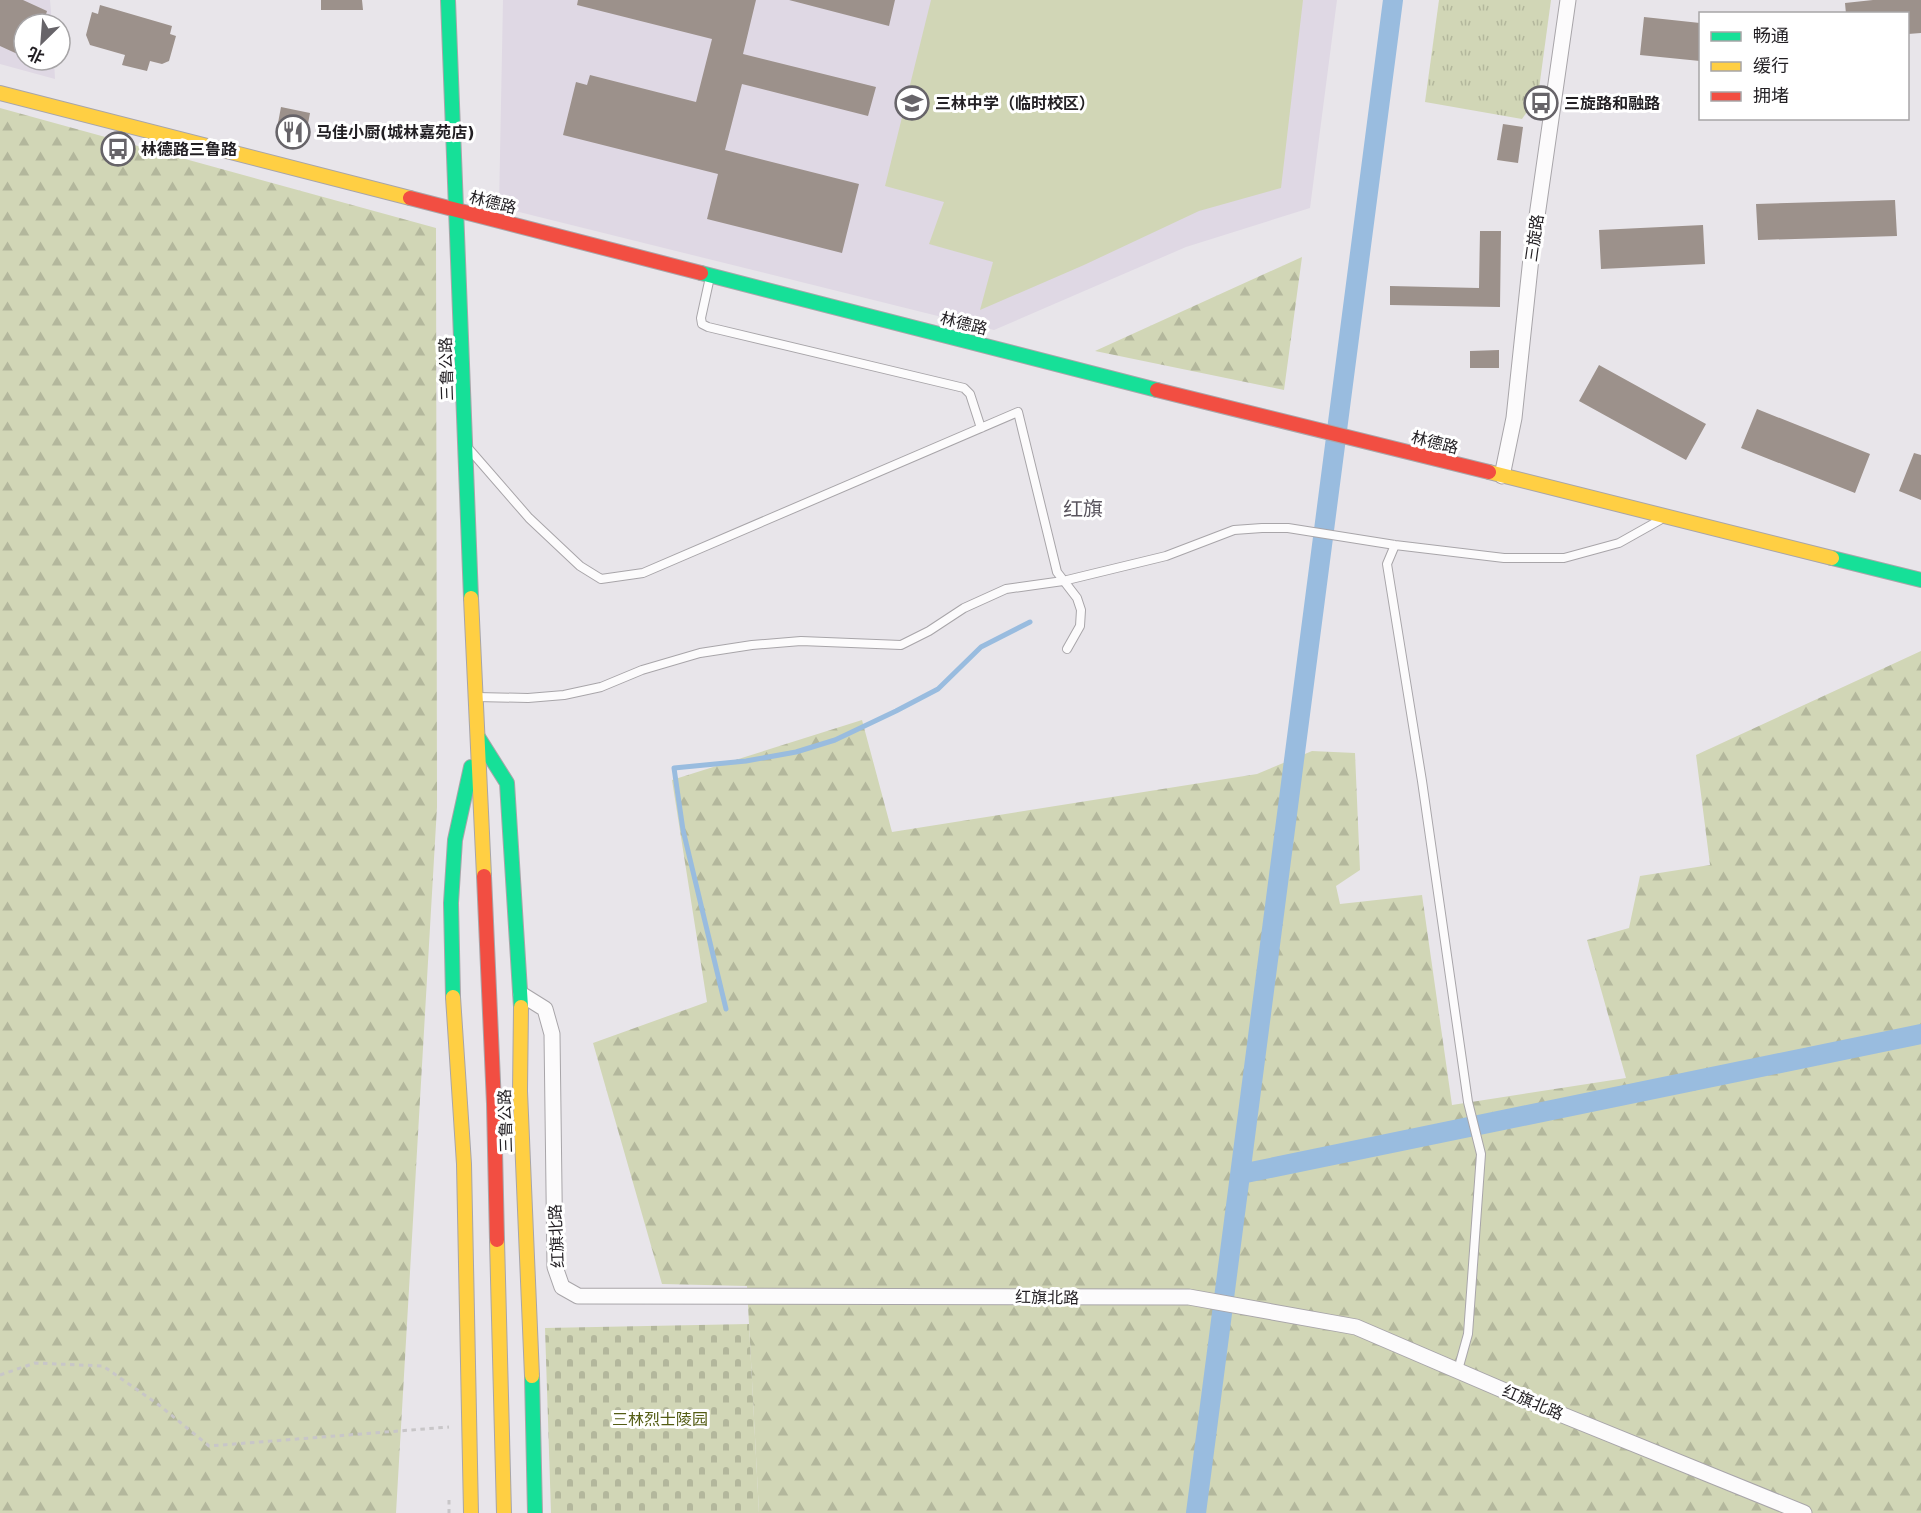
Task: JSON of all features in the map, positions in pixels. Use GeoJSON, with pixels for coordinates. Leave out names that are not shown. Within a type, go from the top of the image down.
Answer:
{"type":"FeatureCollection","features":[{"type":"Feature","properties":{"kind":"main road","name":"三鲁公路"},"geometry":{"type":"LineString","coordinates":[[448,0],[496,1183],[504,1513]]}},
{"type":"Feature","properties":{"kind":"main road","name":"林德路"},"geometry":{"type":"LineString","coordinates":[[0,93],[1162,391],[1921,580]]}},
{"type":"Feature","properties":{"kind":"main road","name":"三鲁公路"},"geometry":{"type":"LineString","coordinates":[[477,737],[507,783],[521,994],[520,1090],[533,1399],[535,1513]]}},
{"type":"Feature","properties":{"kind":"main road","name":"三鲁公路"},"geometry":{"type":"LineString","coordinates":[[471,1513],[464,1164],[453,1022],[451,903],[455,840],[477,737]]}},
{"type":"Feature","properties":{"kind":"street","name":"三旋路"},"geometry":{"type":"LineString","coordinates":[[1502,476],[1514,418],[1531,258],[1568,0]]}},
{"type":"Feature","properties":{"kind":"street","name":"红旗北路"},"geometry":{"type":"LineString","coordinates":[[521,994],[545,1009],[552,1034],[555,1268],[562,1287],[578,1296],[1189,1297],[1255,1307],[1356,1327],[1804,1513]]}},
{"type":"Feature","properties":{"kind":"lane"},"geometry":{"type":"LineString","coordinates":[[711,275],[701,318],[702,324],[964,388],[970,394],[981,428]]}},
{"type":"Feature","properties":{"kind":"lane"},"geometry":{"type":"LineString","coordinates":[[465,444],[556,545],[580,566],[601,579],[643,573],[1018,412],[1057,572],[1077,598],[1081,610],[1080,626],[1066,649]]}},
{"type":"Feature","properties":{"kind":"lane"},"geometry":{"type":"LineString","coordinates":[[476,698],[564,695],[601,687],[642,670],[700,653],[752,645],[801,641],[901,645],[929,631],[964,608],[1006,590],[1064,581],[1166,556],[1234,530],[1288,528],[1395,545],[1504,558],[1564,558],[1619,543],[1666,516]]}},
{"type":"Feature","properties":{"kind":"lane"},"geometry":{"type":"LineString","coordinates":[[1395,545],[1387,564],[1422,781],[1468,1102],[1481,1154],[1468,1334],[1458,1370]]}},
{"type":"Feature","properties":{"kind":"path"},"geometry":{"type":"LineString","coordinates":[[0,1375],[35,1363],[103,1366],[159,1405],[209,1446],[449,1427]]}},
{"type":"Feature","properties":{"kind":"path"},"geometry":{"type":"LineString","coordinates":[[449,1491],[449,1513]]}},
{"type":"Feature","properties":{"kind":"shaded area"},"geometry":{"type":"Polygon","coordinates":[[[0,0],[50,0],[51,12],[12,12],[12,67],[0,64],[0,0]]]}},
{"type":"Feature","properties":{"kind":"shaded area","name":"三林中学（临时校区）"},"geometry":{"type":"Polygon","coordinates":[[[503,0],[1337,0],[1310,208],[1186,247],[994,330],[499,207],[503,0]]]}},
{"type":"Feature","properties":{"kind":"shaded area"},"geometry":{"type":"Polygon","coordinates":[[[29,72],[55,72],[55,79],[29,72]]]}},
{"type":"Feature","properties":{"kind":"green space"},"geometry":{"type":"Polygon","coordinates":[[[931,0],[1303,0],[1281,188],[1199,211],[1084,265],[980,310],[993,262],[929,244],[944,202],[885,186],[931,0]]]}},
{"type":"Feature","properties":{"kind":"green space"},"geometry":{"type":"Polygon","coordinates":[[[1439,0],[1551,0],[1538,96],[1522,119],[1425,102],[1439,0]]]}},
{"type":"Feature","properties":{"kind":"green space"},"geometry":{"type":"Polygon","coordinates":[[[0,108],[436,228],[437,807],[396,1513],[0,1513],[0,108]]]}},
{"type":"Feature","properties":{"kind":"green space"},"geometry":{"type":"Polygon","coordinates":[[[1302,257],[1284,390],[1095,351],[1302,257]]]}},
{"type":"Feature","properties":{"kind":"green space"},"geometry":{"type":"Polygon","coordinates":[[[1921,651],[1921,1513],[759,1513],[747,1286],[662,1284],[593,1043],[707,1002],[672,780],[862,720],[892,832],[1257,774],[1312,751],[1355,753],[1360,870],[1336,886],[1340,904],[1422,895],[1452,1105],[1626,1078],[1587,940],[1629,928],[1640,876],[1710,865],[1696,755],[1921,651]]]}},
{"type":"Feature","properties":{"kind":"green space","name":"三林烈士陵园"},"geometry":{"type":"Polygon","coordinates":[[[749,1324],[759,1513],[551,1513],[545,1328],[749,1324]]]}},
{"type":"Feature","properties":{"kind":"building"},"geometry":{"type":"Polygon","coordinates":[[[0,0],[23,0],[47,11],[12,12],[12,52],[0,46],[0,0]]]}},
{"type":"Feature","properties":{"kind":"building"},"geometry":{"type":"Polygon","coordinates":[[[321,0],[362,0],[363,10],[321,10],[321,0]]]}},
{"type":"Feature","properties":{"kind":"building"},"geometry":{"type":"Polygon","coordinates":[[[578,0],[756,0],[743,54],[876,87],[868,116],[742,84],[725,150],[859,184],[842,253],[707,219],[718,174],[563,135],[576,82],[587,85],[590,75],[696,102],[712,39],[577,5],[578,0]]]}},
{"type":"Feature","properties":{"kind":"building"},"geometry":{"type":"Polygon","coordinates":[[[789,0],[895,0],[889,26],[789,0]]]}},
{"type":"Feature","properties":{"kind":"building"},"geometry":{"type":"Polygon","coordinates":[[[1873,0],[1921,0],[1921,33],[1909,34],[1909,12],[1846,12],[1845,3],[1873,0]]]}},
{"type":"Feature","properties":{"kind":"building"},"geometry":{"type":"Polygon","coordinates":[[[100,5],[172,26],[170,34],[176,36],[169,61],[162,64],[150,61],[147,71],[122,65],[125,55],[90,45],[86,35],[92,12],[98,14],[100,5]]]}},
{"type":"Feature","properties":{"kind":"building"},"geometry":{"type":"Polygon","coordinates":[[[1644,17],[1699,23],[1699,61],[1640,55],[1644,17]]]}},
{"type":"Feature","properties":{"kind":"building"},"geometry":{"type":"Polygon","coordinates":[[[281,107],[310,113],[307,129],[278,123],[281,107]]]}},
{"type":"Feature","properties":{"kind":"building"},"geometry":{"type":"Polygon","coordinates":[[[1503,124],[1523,127],[1518,163],[1497,160],[1503,124]]]}},
{"type":"Feature","properties":{"kind":"building"},"geometry":{"type":"Polygon","coordinates":[[[1895,200],[1897,236],[1758,240],[1756,204],[1895,200]]]}},
{"type":"Feature","properties":{"kind":"building"},"geometry":{"type":"Polygon","coordinates":[[[1703,225],[1705,264],[1601,269],[1599,230],[1703,225]]]}},
{"type":"Feature","properties":{"kind":"building"},"geometry":{"type":"Polygon","coordinates":[[[1480,231],[1501,231],[1500,307],[1390,305],[1390,286],[1479,288],[1480,231]]]}},
{"type":"Feature","properties":{"kind":"building"},"geometry":{"type":"Polygon","coordinates":[[[1499,350],[1499,368],[1470,368],[1470,351],[1499,350]]]}},
{"type":"Feature","properties":{"kind":"building"},"geometry":{"type":"Polygon","coordinates":[[[1599,365],[1706,424],[1686,460],[1579,401],[1599,365]]]}},
{"type":"Feature","properties":{"kind":"building"},"geometry":{"type":"Polygon","coordinates":[[[1757,409],[1870,454],[1855,493],[1741,448],[1757,409]]]}},
{"type":"Feature","properties":{"kind":"building"},"geometry":{"type":"Polygon","coordinates":[[[1914,453],[1921,455],[1921,500],[1899,491],[1914,453]]]}},
{"type":"Feature","properties":{"kind":"waterway"},"geometry":{"type":"LineString","coordinates":[[1196,1513],[1393,0]]}},
{"type":"Feature","properties":{"kind":"waterway"},"geometry":{"type":"LineString","coordinates":[[726,1009],[683,830],[674,768],[746,761],[796,752],[835,740],[938,689],[981,647],[1030,622]]}},
{"type":"Feature","properties":{"kind":"waterway"},"geometry":{"type":"LineString","coordinates":[[1241,1174],[1921,1034]]}},
{"type":"Feature","properties":{"kind":"traffic: fast"},"geometry":{"type":"LineString","coordinates":[[448,0],[471,598]]}},
{"type":"Feature","properties":{"kind":"traffic: fast"},"geometry":{"type":"LineString","coordinates":[[701,273],[1157,390]]}},
{"type":"Feature","properties":{"kind":"traffic: fast"},"geometry":{"type":"LineString","coordinates":[[1832,558],[1921,580]]}},
{"type":"Feature","properties":{"kind":"traffic: fast"},"geometry":{"type":"LineString","coordinates":[[478,737],[507,783],[521,1007]]}},
{"type":"Feature","properties":{"kind":"traffic: fast"},"geometry":{"type":"LineString","coordinates":[[453,997],[451,903],[455,840],[471,767]]}},
{"type":"Feature","properties":{"kind":"traffic: fast"},"geometry":{"type":"LineString","coordinates":[[532,1376],[535,1513]]}},
{"type":"Feature","properties":{"kind":"traffic: slow"},"geometry":{"type":"LineString","coordinates":[[0,93],[410,198]]}},
{"type":"Feature","properties":{"kind":"traffic: slow"},"geometry":{"type":"LineString","coordinates":[[1489,472],[1832,558]]}},
{"type":"Feature","properties":{"kind":"traffic: slow"},"geometry":{"type":"LineString","coordinates":[[471,598],[484,876]]}},
{"type":"Feature","properties":{"kind":"traffic: slow"},"geometry":{"type":"LineString","coordinates":[[453,997],[464,1164],[471,1513]]}},
{"type":"Feature","properties":{"kind":"traffic: slow"},"geometry":{"type":"LineString","coordinates":[[521,1007],[520,1091],[532,1376]]}},
{"type":"Feature","properties":{"kind":"traffic: slow"},"geometry":{"type":"LineString","coordinates":[[497,1240],[504,1513]]}},
{"type":"Feature","properties":{"kind":"traffic: jam"},"geometry":{"type":"LineString","coordinates":[[410,198],[701,273]]}},
{"type":"Feature","properties":{"kind":"traffic: jam"},"geometry":{"type":"LineString","coordinates":[[1157,390],[1489,472]]}},
{"type":"Feature","properties":{"kind":"traffic: jam"},"geometry":{"type":"LineString","coordinates":[[484,876],[494,1104],[497,1240]]}},
{"type":"Feature","properties":{"kind":"place","name":"三林中学（临时校区）"},"geometry":{"type":"Point","coordinates":[912,103]}},
{"type":"Feature","properties":{"kind":"place","name":"三旋路和融路"},"geometry":{"type":"Point","coordinates":[1541,103]}},
{"type":"Feature","properties":{"kind":"place","name":"马佳小厨(城林嘉苑店)"},"geometry":{"type":"Point","coordinates":[293,132]}},
{"type":"Feature","properties":{"kind":"place","name":"林德路三鲁路"},"geometry":{"type":"Point","coordinates":[118,149]}},
{"type":"Feature","properties":{"kind":"district","name":"红旗"},"geometry":{"type":"Point","coordinates":[1083,509]}}]}
